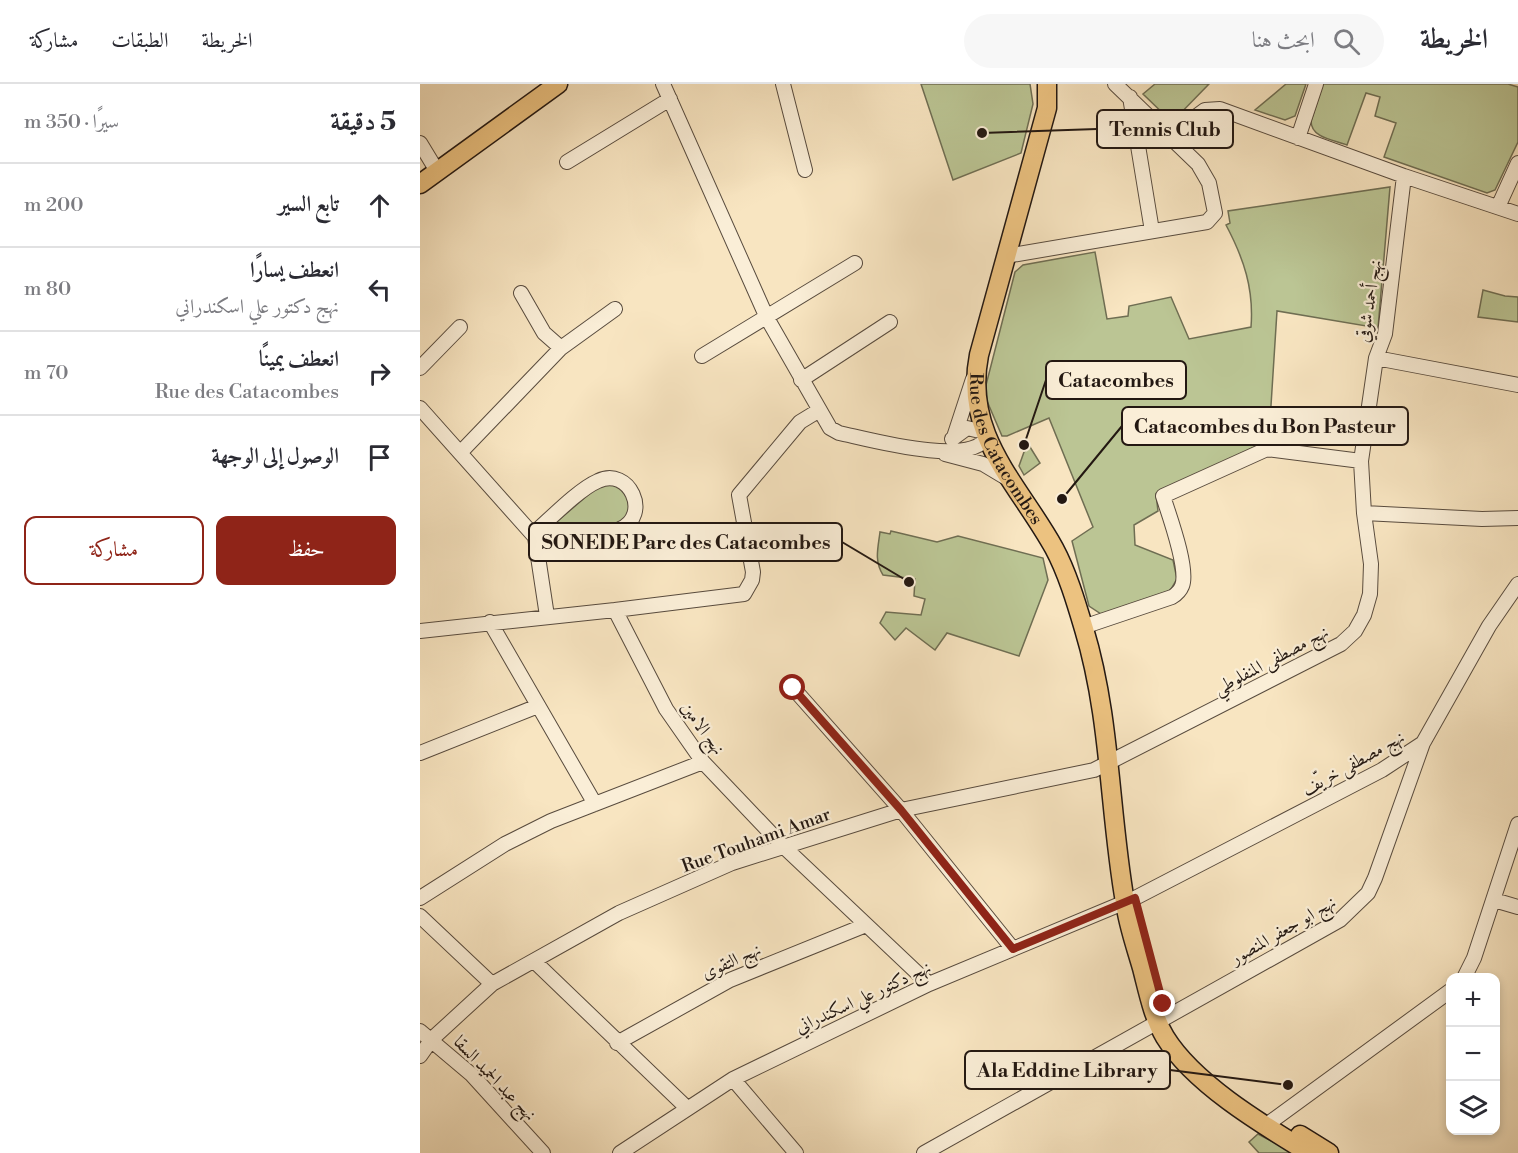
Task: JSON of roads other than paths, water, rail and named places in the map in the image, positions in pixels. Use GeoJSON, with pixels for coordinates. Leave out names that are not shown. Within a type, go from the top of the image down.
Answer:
{"type":"FeatureCollection","features":[{"type":"Feature","properties":{"kind":"main road"},"geometry":{"type":"LineString","coordinates":[[420,184],[558,84]]}},
{"type":"Feature","properties":{"kind":"main road","name":"Rue des Catacombes"},"geometry":{"type":"LineString","coordinates":[[1047,84],[1047,108],[976,371],[975,401],[985,435],[1056,551],[1083,627],[1092,659],[1111,762],[1130,900],[1163,1020],[1180,1043],[1228,1090],[1309,1153]]}},
{"type":"Feature","properties":{"kind":"main road","name":"Rue des Catacombes"},"geometry":{"type":"LineString","coordinates":[[1269,1122],[1329,1153]]}},
{"type":"Feature","properties":{"kind":"street"},"geometry":{"type":"LineString","coordinates":[[663,84],[767,318],[818,411],[830,428],[839,433],[940,452],[983,464],[1013,482]]}},
{"type":"Feature","properties":{"kind":"street"},"geometry":{"type":"LineString","coordinates":[[783,84],[805,170]]}},
{"type":"Feature","properties":{"kind":"street"},"geometry":{"type":"LineString","coordinates":[[1006,256],[1208,222],[1215,213],[1205,174],[1171,135],[1115,84]]}},
{"type":"Feature","properties":{"kind":"street"},"geometry":{"type":"LineString","coordinates":[[1298,138],[1316,84]]}},
{"type":"Feature","properties":{"kind":"street"},"geometry":{"type":"LineString","coordinates":[[1130,97],[1152,231]]}},
{"type":"Feature","properties":{"kind":"street"},"geometry":{"type":"LineString","coordinates":[[567,162],[670,99]]}},
{"type":"Feature","properties":{"kind":"street"},"geometry":{"type":"LineString","coordinates":[[1171,135],[1198,114],[1212,108],[1518,214]]}},
{"type":"Feature","properties":{"kind":"street"},"geometry":{"type":"LineString","coordinates":[[420,143],[437,171]]}},
{"type":"Feature","properties":{"kind":"street"},"geometry":{"type":"LineString","coordinates":[[1498,207],[1518,163]]}},
{"type":"Feature","properties":{"kind":"street","name":"نهج أحمد شوقي"},"geometry":{"type":"LineString","coordinates":[[1404,176],[1385,333],[1376,358],[1518,385]]}},
{"type":"Feature","properties":{"kind":"street"},"geometry":{"type":"LineString","coordinates":[[702,356],[855,263]]}},
{"type":"Feature","properties":{"kind":"street"},"geometry":{"type":"LineString","coordinates":[[521,292],[544,333],[561,348]]}},
{"type":"Feature","properties":{"kind":"street"},"geometry":{"type":"LineString","coordinates":[[460,453],[561,348],[615,309]]}},
{"type":"Feature","properties":{"kind":"street"},"geometry":{"type":"LineString","coordinates":[[801,380],[890,322]]}},
{"type":"Feature","properties":{"kind":"street"},"geometry":{"type":"LineString","coordinates":[[420,368],[460,327]]}},
{"type":"Feature","properties":{"kind":"street","name":"نهج مصطفى المنفلوطي"},"geometry":{"type":"LineString","coordinates":[[1111,762],[1314,660],[1341,644],[1355,631],[1364,615],[1370,594],[1371,564],[1364,513],[1361,461],[1376,358]]}},
{"type":"Feature","properties":{"kind":"street"},"geometry":{"type":"LineString","coordinates":[[954,437],[976,371]]}},
{"type":"Feature","properties":{"kind":"street"},"geometry":{"type":"LineString","coordinates":[[420,408],[535,537],[547,616]]}},
{"type":"Feature","properties":{"kind":"street"},"geometry":{"type":"LineString","coordinates":[[420,631],[744,594],[752,580],[753,572],[738,495],[800,422],[818,411]]}},
{"type":"Feature","properties":{"kind":"street"},"geometry":{"type":"LineString","coordinates":[[967,428],[985,435],[980,445],[940,452],[954,437],[967,428]]}},
{"type":"Feature","properties":{"kind":"street"},"geometry":{"type":"LineString","coordinates":[[1083,627],[1172,597],[1182,588],[1183,578],[1177,541],[1163,496],[1267,449],[1361,461]]}},
{"type":"Feature","properties":{"kind":"street"},"geometry":{"type":"LineString","coordinates":[[615,479],[629,487],[634,494],[635,510],[632,519],[619,530],[535,537],[598,480],[615,479]]}},
{"type":"Feature","properties":{"kind":"street"},"geometry":{"type":"LineString","coordinates":[[1364,513],[1471,519],[1518,518]]}},
{"type":"Feature","properties":{"kind":"street","name":"نهج مصطفى خريّف"},"geometry":{"type":"LineString","coordinates":[[1130,900],[1382,770],[1424,743],[1489,626],[1518,584]]}},
{"type":"Feature","properties":{"kind":"street","name":"نهج الامين"},"geometry":{"type":"LineString","coordinates":[[615,610],[666,709],[703,762],[783,846],[929,984]]}},
{"type":"Feature","properties":{"kind":"street"},"geometry":{"type":"LineString","coordinates":[[490,622],[595,804]]}},
{"type":"Feature","properties":{"kind":"street"},"geometry":{"type":"LineString","coordinates":[[793,688],[901,810],[1013,949]]}},
{"type":"Feature","properties":{"kind":"street"},"geometry":{"type":"LineString","coordinates":[[420,753],[538,706]]}},
{"type":"Feature","properties":{"kind":"street","name":"نهج ابو جعفر المنصور"},"geometry":{"type":"LineString","coordinates":[[924,1153],[1340,920],[1360,902],[1375,878],[1424,743]]}},
{"type":"Feature","properties":{"kind":"street"},"geometry":{"type":"LineString","coordinates":[[420,898],[505,844],[552,821],[703,762]]}},
{"type":"Feature","properties":{"kind":"street","name":"Rue Touhami Amar"},"geometry":{"type":"LineString","coordinates":[[420,1056],[432,1040],[492,984],[620,913],[732,863],[901,810],[1095,770],[1111,762]]}},
{"type":"Feature","properties":{"kind":"street"},"geometry":{"type":"LineString","coordinates":[[1466,973],[1474,958],[1518,824]]}},
{"type":"Feature","properties":{"kind":"street","name":"نهج دكتور علي اسكندراني"},"geometry":{"type":"LineString","coordinates":[[620,1153],[733,1079],[929,984],[1130,900]]}},
{"type":"Feature","properties":{"kind":"street"},"geometry":{"type":"LineString","coordinates":[[1494,900],[1518,907]]}},
{"type":"Feature","properties":{"kind":"street"},"geometry":{"type":"LineString","coordinates":[[420,916],[492,984]]}},
{"type":"Feature","properties":{"kind":"street","name":"نهج التقوى"},"geometry":{"type":"LineString","coordinates":[[617,1043],[730,980],[866,925]]}},
{"type":"Feature","properties":{"kind":"street"},"geometry":{"type":"LineString","coordinates":[[534,960],[617,1043],[687,1108]]}},
{"type":"Feature","properties":{"kind":"street"},"geometry":{"type":"LineString","coordinates":[[1269,1122],[1446,994]]}},
{"type":"Feature","properties":{"kind":"street","name":"نهج عبد الحميد السقا"},"geometry":{"type":"LineString","coordinates":[[420,1031],[472,1075],[543,1153]]}},
{"type":"Feature","properties":{"kind":"street"},"geometry":{"type":"LineString","coordinates":[[733,1079],[796,1153]]}},
{"type":"Feature","properties":{"kind":"place","name":"Tennis Club"},"geometry":{"type":"Point","coordinates":[982,133]}},
{"type":"Feature","properties":{"kind":"place","name":"Catacombes"},"geometry":{"type":"Point","coordinates":[1024,445]}},
{"type":"Feature","properties":{"kind":"place","name":"Catacombes du Bon Pasteur"},"geometry":{"type":"Point","coordinates":[1062,499]}},
{"type":"Feature","properties":{"kind":"place","name":"SONEDE Parc des Catacombes"},"geometry":{"type":"Point","coordinates":[909,582]}},
{"type":"Feature","properties":{"kind":"place","name":"Ala Eddine Library"},"geometry":{"type":"Point","coordinates":[1288,1085]}}]}
